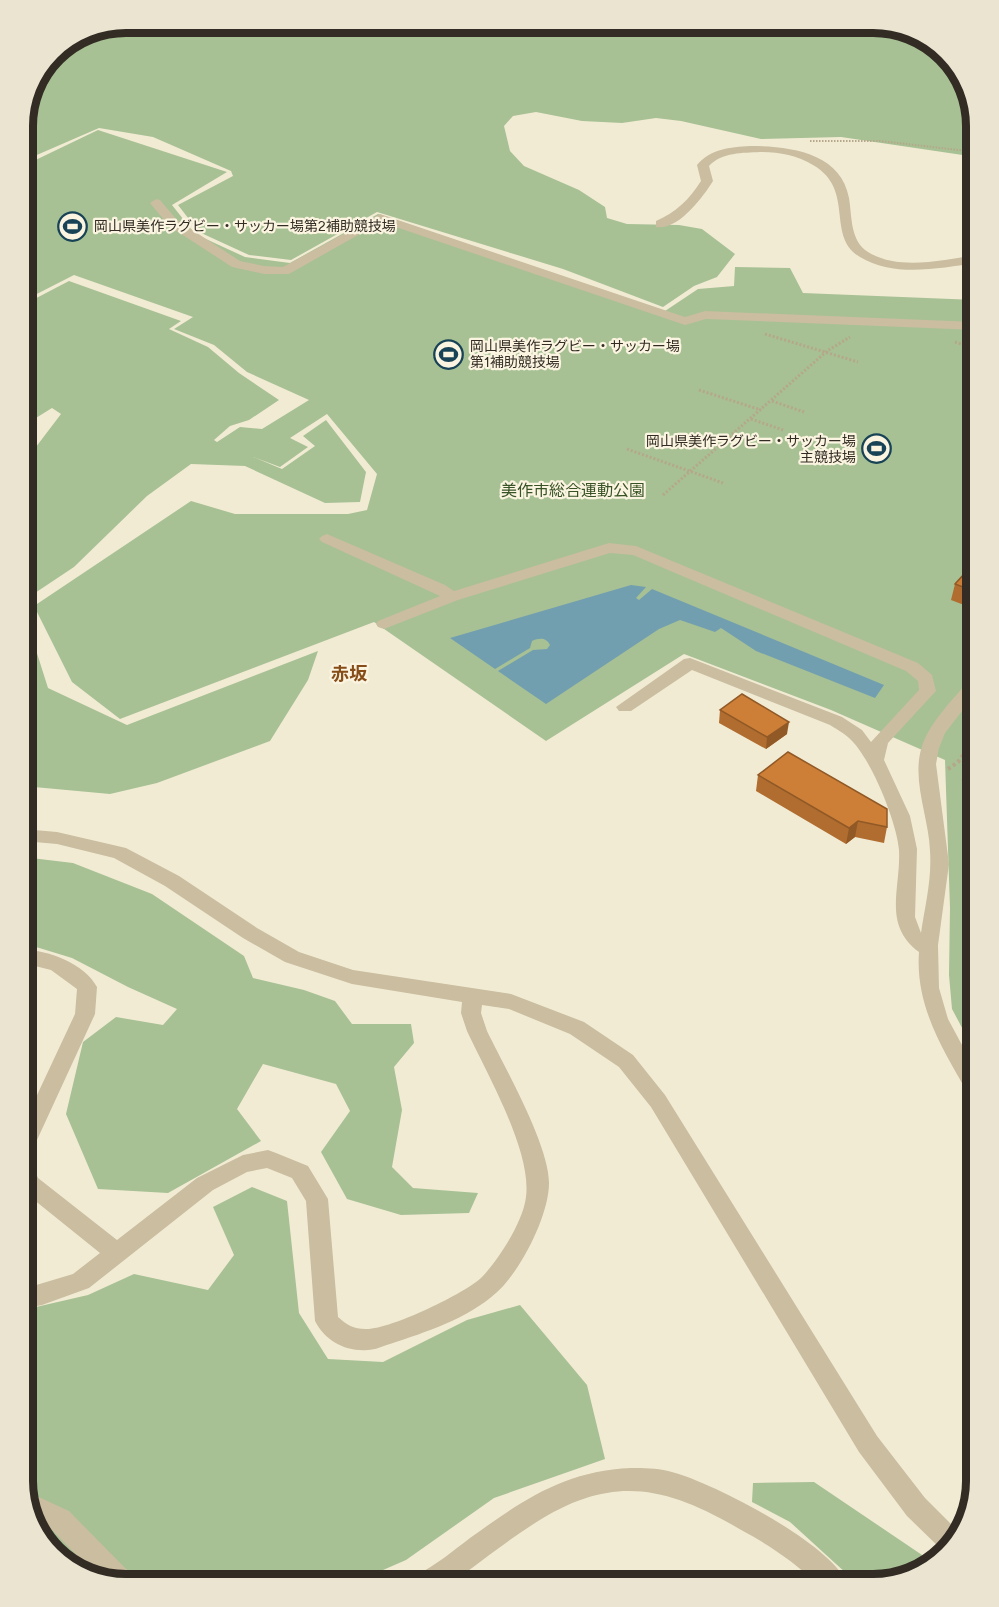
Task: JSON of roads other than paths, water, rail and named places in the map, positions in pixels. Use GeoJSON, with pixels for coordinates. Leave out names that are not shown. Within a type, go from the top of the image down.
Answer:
{"type":"FeatureCollection","features":[{"type":"Feature","properties":{"kind":"street"},"geometry":{"type":"LineString","coordinates":[[660,224],[680,215],[692,205],[707,181],[703,165],[710,158],[742,149],[787,151],[803,155],[838,179],[851,243],[863,254],[880,261],[920,265],[966,261]]}},
{"type":"Feature","properties":{"kind":"street"},"geometry":{"type":"LineString","coordinates":[[156,203],[173,223],[236,264],[264,270],[285,271],[380,218],[685,321],[705,315],[966,326]]}},
{"type":"Feature","properties":{"kind":"street"},"geometry":{"type":"LineString","coordinates":[[327,539],[439,588],[452,597]]}},
{"type":"Feature","properties":{"kind":"street"},"geometry":{"type":"LineString","coordinates":[[384,624],[452,597],[609,548],[636,551],[912,667],[926,679],[927,691],[880,741],[875,760]]}},
{"type":"Feature","properties":{"kind":"street"},"geometry":{"type":"LineString","coordinates":[[625,707],[690,663],[836,721],[856,734],[875,760],[901,816],[908,849],[905,917],[912,937],[929,951]]}},
{"type":"Feature","properties":{"kind":"street"},"geometry":{"type":"LineString","coordinates":[[966,696],[935,735],[928,760],[929,787],[940,861],[927,973],[932,1001],[966,1071]]}},
{"type":"Feature","properties":{"kind":"street"},"geometry":{"type":"LineString","coordinates":[[33,836],[57,838],[119,853],[172,881],[250,933],[292,957],[352,977],[511,1002],[577,1028],[626,1061],[658,1101],[868,1444],[916,1507],[947,1537]]}},
{"type":"Feature","properties":{"kind":"street"},"geometry":{"type":"LineString","coordinates":[[33,956],[66,968],[87,987],[85,1014],[33,1124]]}},
{"type":"Feature","properties":{"kind":"street"},"geometry":{"type":"LineString","coordinates":[[33,1297],[81,1281],[205,1184],[243,1164],[268,1159],[300,1172],[317,1199],[327,1321],[342,1336],[368,1340],[410,1327],[457,1307],[489,1285],[507,1262],[522,1237],[537,1200],[538,1180],[531,1147],[477,1031],[471,1013],[472,996]]}},
{"type":"Feature","properties":{"kind":"street"},"geometry":{"type":"LineString","coordinates":[[33,1186],[98,1236],[117,1254]]}},
{"type":"Feature","properties":{"kind":"street"},"geometry":{"type":"LineString","coordinates":[[442,1574],[506,1527],[568,1490],[615,1480],[669,1483],[718,1503],[783,1541],[826,1574]]}},
{"type":"Feature","properties":{"kind":"street"},"geometry":{"type":"LineString","coordinates":[[37,1509],[60,1520],[112,1573]]}},
{"type":"Feature","properties":{"kind":"water"},"geometry":{"type":"Polygon","coordinates":[[[631,585],[646,587],[636,598],[639,600],[652,589],[884,685],[875,698],[756,651],[721,628],[715,632],[680,620],[659,629],[546,704],[498,671],[533,650],[547,649],[550,645],[544,639],[532,641],[530,648],[495,669],[450,638],[631,585]]]}},
{"type":"Feature","properties":{"kind":"place","name":"岡山県美作ラグビー・サッカー場第2補助競技場"},"geometry":{"type":"Point","coordinates":[73,226]}},
{"type":"Feature","properties":{"kind":"place","name":"岡山県美作ラグビー・サッカー場 第1補助競技場"},"geometry":{"type":"Point","coordinates":[449,354]}},
{"type":"Feature","properties":{"kind":"place","name":"岡山県美作ラグビー・サッカー場 主競技場"},"geometry":{"type":"Point","coordinates":[877,449]}},
{"type":"Feature","properties":{"kind":"district","name":"赤坂"},"geometry":{"type":"Point","coordinates":[349,674]}},
{"type":"Feature","properties":{"kind":"park label","name":"美作市総合運動公園"},"geometry":{"type":"Point","coordinates":[573,490]}}]}
